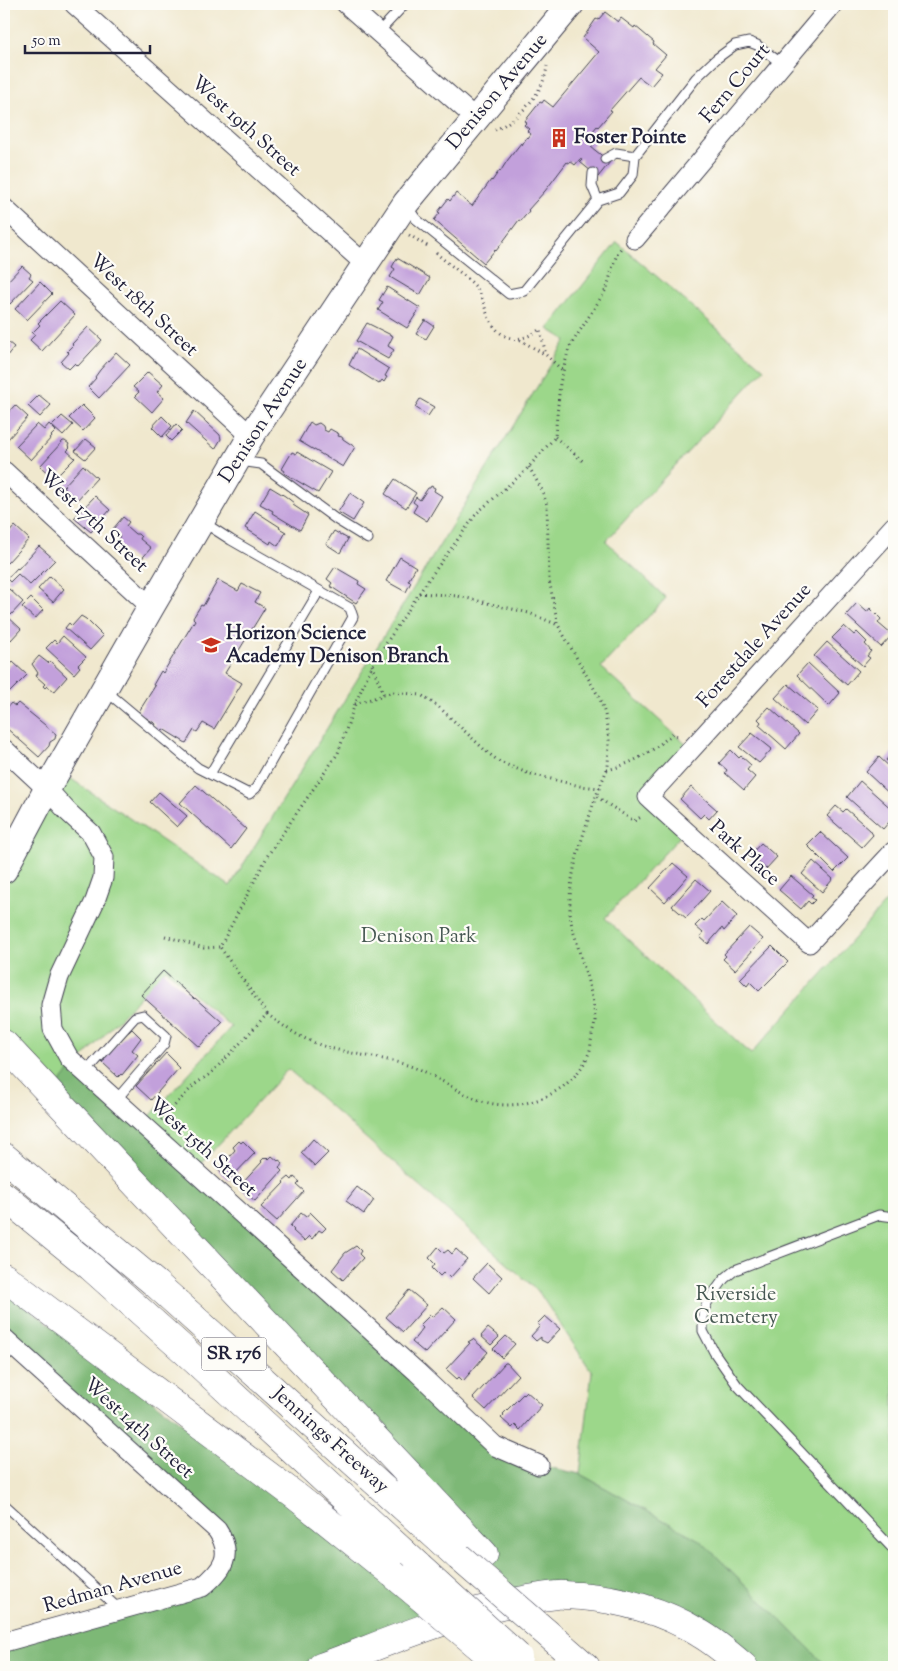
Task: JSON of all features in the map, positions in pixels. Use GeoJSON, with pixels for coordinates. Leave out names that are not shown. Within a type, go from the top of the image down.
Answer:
{"type":"FeatureCollection","features":[{"type":"Feature","properties":{"kind":"highway"},"geometry":{"type":"LineString","coordinates":[[4,1044],[472,1556],[563,1647],[586,1667]]}},
{"type":"Feature","properties":{"kind":"highway","name":"Jennings Freeway"},"geometry":{"type":"LineString","coordinates":[[4,1157],[156,1284],[472,1556]]}},
{"type":"Feature","properties":{"kind":"highway","name":"Jennings Freeway"},"geometry":{"type":"LineString","coordinates":[[4,1196],[112,1286],[420,1567],[513,1664]]}},
{"type":"Feature","properties":{"kind":"highway"},"geometry":{"type":"LineString","coordinates":[[4,1278],[297,1497],[393,1574],[513,1664]]}},
{"type":"Feature","properties":{"kind":"highway"},"geometry":{"type":"LineString","coordinates":[[321,1667],[488,1608],[558,1595],[598,1598],[636,1606],[665,1616],[698,1632],[744,1667]]}},
{"type":"Feature","properties":{"kind":"main road","name":"Denison Avenue"},"geometry":{"type":"LineString","coordinates":[[4,870],[47,789],[251,436],[406,203],[484,125],[571,4]]}},
{"type":"Feature","properties":{"kind":"street","name":"West 19th Street"},"geometry":{"type":"LineString","coordinates":[[74,4],[365,264]]}},
{"type":"Feature","properties":{"kind":"street"},"geometry":{"type":"LineString","coordinates":[[346,4],[484,125]]}},
{"type":"Feature","properties":{"kind":"street","name":"Fern Court"},"geometry":{"type":"LineString","coordinates":[[634,239],[833,4]]}},
{"type":"Feature","properties":{"kind":"street","name":"West 18th Street"},"geometry":{"type":"LineString","coordinates":[[4,208],[251,436]]}},
{"type":"Feature","properties":{"kind":"street","name":"West 17th Street"},"geometry":{"type":"LineString","coordinates":[[4,471],[151,607]]}},
{"type":"Feature","properties":{"kind":"street","name":"Forestdale Avenue"},"geometry":{"type":"LineString","coordinates":[[648,797],[894,526]]}},
{"type":"Feature","properties":{"kind":"street","name":"West 15th Street"},"geometry":{"type":"LineString","coordinates":[[4,749],[90,833],[104,857],[103,878],[98,893],[59,977],[50,1005],[53,1029],[69,1058],[496,1446],[538,1465]]}},
{"type":"Feature","properties":{"kind":"street","name":"Park Place"},"geometry":{"type":"LineString","coordinates":[[648,797],[809,943],[894,851]]}},
{"type":"Feature","properties":{"kind":"street","name":"West 14th Street"},"geometry":{"type":"LineString","coordinates":[[4,1338],[216,1530],[224,1540],[225,1562]]}},
{"type":"Feature","properties":{"kind":"street","name":"Redman Avenue"},"geometry":{"type":"LineString","coordinates":[[4,1642],[202,1587],[214,1577],[225,1562]]}},
{"type":"Feature","properties":{"kind":"lane"},"geometry":{"type":"LineString","coordinates":[[378,33],[405,4]]}},
{"type":"Feature","properties":{"kind":"lane"},"geometry":{"type":"LineString","coordinates":[[406,203],[416,219],[510,294],[524,291],[598,200],[619,193],[634,175],[635,156],[696,78],[716,58],[735,45],[749,42],[757,45],[782,64]]}},
{"type":"Feature","properties":{"kind":"lane"},"geometry":{"type":"LineString","coordinates":[[605,159],[616,153],[635,156]]}},
{"type":"Feature","properties":{"kind":"lane"},"geometry":{"type":"LineString","coordinates":[[593,173],[592,186],[598,200]]}},
{"type":"Feature","properties":{"kind":"lane"},"geometry":{"type":"LineString","coordinates":[[237,461],[262,464],[337,520],[368,539]]}},
{"type":"Feature","properties":{"kind":"lane"},"geometry":{"type":"LineString","coordinates":[[104,690],[198,768],[249,794],[256,788],[353,617],[350,608],[201,521]]}},
{"type":"Feature","properties":{"kind":"lane"},"geometry":{"type":"LineString","coordinates":[[210,774],[319,591]]}},
{"type":"Feature","properties":{"kind":"lane"},"geometry":{"type":"LineString","coordinates":[[85,1073],[135,1017],[143,1015],[166,1036],[164,1044],[116,1100]]}},
{"type":"Feature","properties":{"kind":"lane"},"geometry":{"type":"LineString","coordinates":[[894,1217],[879,1215],[735,1270],[724,1279],[708,1301],[703,1313],[704,1331],[710,1345],[737,1385],[894,1550]]}},
{"type":"Feature","properties":{"kind":"lane"},"geometry":{"type":"LineString","coordinates":[[4,1504],[120,1610]]}},
{"type":"Feature","properties":{"kind":"path"},"geometry":{"type":"LineString","coordinates":[[484,125],[507,125],[539,91],[546,74],[548,58]]}},
{"type":"Feature","properties":{"kind":"path"},"geometry":{"type":"LineString","coordinates":[[404,232],[430,248],[474,286],[480,294],[489,319],[498,331],[511,338],[520,340],[546,355],[562,371]]}},
{"type":"Feature","properties":{"kind":"path"},"geometry":{"type":"LineString","coordinates":[[220,948],[268,855],[338,754],[355,704],[372,665],[419,593],[476,513],[529,467],[556,437],[560,383],[569,348],[608,288],[618,252],[628,240],[634,239]]}},
{"type":"Feature","properties":{"kind":"path"},"geometry":{"type":"LineString","coordinates":[[520,340],[531,337],[540,330],[546,355]]}},
{"type":"Feature","properties":{"kind":"path"},"geometry":{"type":"LineString","coordinates":[[556,437],[585,463]]}},
{"type":"Feature","properties":{"kind":"path"},"geometry":{"type":"LineString","coordinates":[[220,948],[267,1014],[294,1034],[315,1043],[387,1060],[419,1070],[468,1095],[489,1103],[512,1105],[540,1100],[561,1088],[578,1072],[590,1050],[595,1020],[589,986],[571,921],[571,903],[577,857],[596,796],[607,770],[610,740],[600,699],[558,625],[549,580],[547,505],[542,490],[529,467]]}},
{"type":"Feature","properties":{"kind":"path"},"geometry":{"type":"LineString","coordinates":[[419,593],[458,596],[530,613],[558,625]]}},
{"type":"Feature","properties":{"kind":"path"},"geometry":{"type":"LineString","coordinates":[[372,665],[384,695]]}},
{"type":"Feature","properties":{"kind":"path"},"geometry":{"type":"LineString","coordinates":[[355,704],[393,692],[421,695],[439,706],[500,762],[553,780],[600,788]]}},
{"type":"Feature","properties":{"kind":"path"},"geometry":{"type":"LineString","coordinates":[[607,770],[624,766],[647,754],[662,744],[673,733],[678,737]]}},
{"type":"Feature","properties":{"kind":"path"},"geometry":{"type":"LineString","coordinates":[[596,796],[634,820],[641,817]]}},
{"type":"Feature","properties":{"kind":"path"},"geometry":{"type":"LineString","coordinates":[[165,936],[204,948],[220,948]]}},
{"type":"Feature","properties":{"kind":"path"},"geometry":{"type":"LineString","coordinates":[[158,1122],[194,1085],[210,1074],[267,1014]]}},
{"type":"Feature","properties":{"kind":"green space","name":"Denison Park"},"geometry":{"type":"Polygon","coordinates":[[[617,242],[764,369],[606,541],[666,598],[601,667],[691,749],[649,797],[685,831],[605,918],[751,1054],[894,893],[894,1667],[828,1667],[701,1541],[580,1474],[592,1372],[538,1291],[288,1069],[194,1171],[142,1125],[231,1027],[166,969],[50,1093],[4,1044],[4,870],[58,770],[230,886],[566,340],[548,329],[617,242]]]}},
{"type":"Feature","properties":{"kind":"green space"},"geometry":{"type":"Polygon","coordinates":[[[76,1065],[495,1446],[539,1465],[580,1474],[701,1541],[828,1667],[744,1667],[698,1632],[518,1594],[484,1554],[50,1093],[76,1065]]]}},
{"type":"Feature","properties":{"kind":"green space"},"geometry":{"type":"Polygon","coordinates":[[[4,1290],[447,1621],[321,1667],[4,1667],[4,1642],[202,1587],[224,1540],[4,1338],[4,1290]]]}},
{"type":"Feature","properties":{"kind":"building","name":"Foster Pointe"},"geometry":{"type":"Polygon","coordinates":[[[605,12],[618,22],[621,18],[634,28],[635,26],[654,42],[653,44],[666,55],[655,68],[662,73],[651,86],[639,77],[588,137],[595,143],[591,147],[610,162],[598,177],[580,162],[582,160],[580,159],[575,165],[570,161],[569,163],[567,162],[521,221],[519,220],[496,251],[484,263],[434,220],[448,199],[450,201],[456,193],[472,206],[521,143],[522,145],[531,134],[524,125],[527,122],[525,121],[540,102],[542,103],[544,100],[553,107],[599,52],[583,38],[596,19],[598,20],[605,12]]]}},
{"type":"Feature","properties":{"kind":"building"},"geometry":{"type":"Polygon","coordinates":[[[397,258],[430,278],[420,295],[390,277],[395,269],[392,267],[397,258]]]}},
{"type":"Feature","properties":{"kind":"building"},"geometry":{"type":"Polygon","coordinates":[[[22,266],[31,274],[29,277],[33,280],[10,304],[4,298],[6,293],[4,285],[22,266]]]}},
{"type":"Feature","properties":{"kind":"building"},"geometry":{"type":"Polygon","coordinates":[[[40,282],[52,294],[27,320],[15,309],[40,282]]]}},
{"type":"Feature","properties":{"kind":"building"},"geometry":{"type":"Polygon","coordinates":[[[387,287],[420,308],[407,328],[378,310],[383,302],[379,300],[387,287]]]}},
{"type":"Feature","properties":{"kind":"building"},"geometry":{"type":"Polygon","coordinates":[[[60,301],[75,315],[42,351],[30,340],[35,335],[32,333],[40,325],[38,323],[60,301]]]}},
{"type":"Feature","properties":{"kind":"building"},"geometry":{"type":"Polygon","coordinates":[[[425,320],[434,326],[426,339],[416,334],[425,320]]]}},
{"type":"Feature","properties":{"kind":"building"},"geometry":{"type":"Polygon","coordinates":[[[367,323],[393,336],[388,346],[394,350],[388,359],[356,341],[367,323]]]}},
{"type":"Feature","properties":{"kind":"building"},"geometry":{"type":"Polygon","coordinates":[[[88,327],[102,340],[78,366],[75,363],[69,369],[61,362],[69,353],[67,351],[72,344],[88,327]]]}},
{"type":"Feature","properties":{"kind":"building"},"geometry":{"type":"Polygon","coordinates":[[[8,342],[14,347],[6,357],[4,355],[4,346],[8,342]]]}},
{"type":"Feature","properties":{"kind":"building"},"geometry":{"type":"Polygon","coordinates":[[[357,349],[389,369],[384,382],[382,380],[379,384],[349,365],[357,349]]]}},
{"type":"Feature","properties":{"kind":"building"},"geometry":{"type":"Polygon","coordinates":[[[116,352],[130,365],[99,398],[88,387],[116,352]]]}},
{"type":"Feature","properties":{"kind":"building"},"geometry":{"type":"Polygon","coordinates":[[[148,372],[163,385],[157,392],[164,398],[152,412],[135,396],[139,392],[133,387],[148,372]]]}},
{"type":"Feature","properties":{"kind":"building"},"geometry":{"type":"Polygon","coordinates":[[[39,395],[51,405],[40,417],[28,406],[39,395]]]}},
{"type":"Feature","properties":{"kind":"building"},"geometry":{"type":"Polygon","coordinates":[[[420,399],[434,407],[428,416],[415,407],[420,399]]]}},
{"type":"Feature","properties":{"kind":"building"},"geometry":{"type":"Polygon","coordinates":[[[15,405],[28,417],[7,440],[4,437],[4,417],[15,405]]]}},
{"type":"Feature","properties":{"kind":"building"},"geometry":{"type":"Polygon","coordinates":[[[82,405],[95,418],[83,431],[69,418],[82,405]]]}},
{"type":"Feature","properties":{"kind":"building"},"geometry":{"type":"Polygon","coordinates":[[[194,411],[220,435],[221,439],[215,449],[186,423],[194,411]]]}},
{"type":"Feature","properties":{"kind":"building"},"geometry":{"type":"Polygon","coordinates":[[[62,416],[73,425],[63,436],[52,426],[62,416]]]}},
{"type":"Feature","properties":{"kind":"building"},"geometry":{"type":"Polygon","coordinates":[[[162,416],[172,426],[162,437],[152,427],[162,416]]]}},
{"type":"Feature","properties":{"kind":"building"},"geometry":{"type":"Polygon","coordinates":[[[310,422],[314,425],[319,423],[323,426],[324,430],[328,432],[330,429],[339,434],[338,436],[355,447],[343,467],[299,441],[310,422]]]}},
{"type":"Feature","properties":{"kind":"building"},"geometry":{"type":"Polygon","coordinates":[[[37,424],[44,430],[49,424],[56,431],[31,460],[16,446],[37,424]]]}},
{"type":"Feature","properties":{"kind":"building"},"geometry":{"type":"Polygon","coordinates":[[[176,424],[182,430],[171,441],[166,436],[176,424]]]}},
{"type":"Feature","properties":{"kind":"building"},"geometry":{"type":"Polygon","coordinates":[[[86,439],[96,447],[85,459],[75,451],[86,439]]]}},
{"type":"Feature","properties":{"kind":"building"},"geometry":{"type":"Polygon","coordinates":[[[63,441],[69,444],[70,448],[67,451],[75,458],[54,479],[40,466],[63,441]]]}},
{"type":"Feature","properties":{"kind":"building"},"geometry":{"type":"Polygon","coordinates":[[[292,452],[296,454],[297,452],[331,472],[318,493],[284,473],[285,471],[282,469],[292,452]]]}},
{"type":"Feature","properties":{"kind":"building"},"geometry":{"type":"Polygon","coordinates":[[[83,465],[97,478],[77,500],[63,487],[83,465]]]}},
{"type":"Feature","properties":{"kind":"building"},"geometry":{"type":"Polygon","coordinates":[[[395,479],[416,493],[406,508],[385,494],[395,479]]]}},
{"type":"Feature","properties":{"kind":"building"},"geometry":{"type":"Polygon","coordinates":[[[431,486],[435,488],[434,491],[442,496],[427,521],[413,512],[417,505],[413,502],[416,497],[420,500],[431,486]]]}},
{"type":"Feature","properties":{"kind":"building"},"geometry":{"type":"Polygon","coordinates":[[[270,487],[285,496],[294,503],[293,505],[308,515],[300,530],[260,504],[270,487]]]}},
{"type":"Feature","properties":{"kind":"building"},"geometry":{"type":"Polygon","coordinates":[[[350,493],[364,503],[353,521],[338,512],[350,493]]]}},
{"type":"Feature","properties":{"kind":"building"},"geometry":{"type":"Polygon","coordinates":[[[95,496],[110,510],[91,532],[74,518],[95,496]]]}},
{"type":"Feature","properties":{"kind":"building"},"geometry":{"type":"Polygon","coordinates":[[[255,511],[286,532],[278,546],[271,541],[270,544],[245,528],[255,511]]]}},
{"type":"Feature","properties":{"kind":"building"},"geometry":{"type":"Polygon","coordinates":[[[123,517],[129,522],[126,526],[135,534],[138,534],[141,537],[140,539],[151,548],[138,563],[115,543],[120,536],[113,529],[123,517]]]}},
{"type":"Feature","properties":{"kind":"building"},"geometry":{"type":"Polygon","coordinates":[[[15,526],[29,539],[7,563],[4,560],[4,538],[15,526]]]}},
{"type":"Feature","properties":{"kind":"building"},"geometry":{"type":"Polygon","coordinates":[[[334,531],[348,539],[340,553],[326,544],[334,531]]]}},
{"type":"Feature","properties":{"kind":"building"},"geometry":{"type":"Polygon","coordinates":[[[39,546],[55,560],[30,585],[18,574],[10,582],[7,579],[39,546]]]}},
{"type":"Feature","properties":{"kind":"building"},"geometry":{"type":"Polygon","coordinates":[[[400,557],[416,567],[408,581],[411,582],[406,592],[386,581],[400,557]]]}},
{"type":"Feature","properties":{"kind":"building"},"geometry":{"type":"Polygon","coordinates":[[[335,567],[359,581],[358,584],[366,589],[356,603],[330,586],[332,583],[327,579],[335,567]]]}},
{"type":"Feature","properties":{"kind":"building"},"geometry":{"type":"Polygon","coordinates":[[[50,576],[64,589],[53,602],[38,589],[50,576]]]}},
{"type":"Feature","properties":{"kind":"building","name":"Horizon Science Academy Denison Branch"},"geometry":{"type":"Polygon","coordinates":[[[218,580],[238,591],[242,584],[260,593],[255,602],[265,608],[225,673],[242,683],[214,729],[203,723],[197,732],[194,730],[186,743],[163,729],[160,734],[153,729],[156,724],[138,713],[155,686],[153,685],[161,671],[163,673],[195,620],[193,618],[201,605],[203,606],[218,580]]]}},
{"type":"Feature","properties":{"kind":"building"},"geometry":{"type":"Polygon","coordinates":[[[9,589],[23,602],[11,615],[4,608],[4,595],[9,589]]]}},
{"type":"Feature","properties":{"kind":"building"},"geometry":{"type":"Polygon","coordinates":[[[31,598],[43,610],[35,619],[22,607],[31,598]]]}},
{"type":"Feature","properties":{"kind":"building"},"geometry":{"type":"Polygon","coordinates":[[[857,603],[867,612],[870,608],[881,619],[878,623],[892,635],[881,647],[846,615],[857,603]]]}},
{"type":"Feature","properties":{"kind":"building"},"geometry":{"type":"Polygon","coordinates":[[[4,613],[21,629],[11,640],[4,633],[4,613]]]}},
{"type":"Feature","properties":{"kind":"building"},"geometry":{"type":"Polygon","coordinates":[[[81,616],[103,636],[90,650],[65,628],[69,623],[72,626],[81,616]]]}},
{"type":"Feature","properties":{"kind":"building"},"geometry":{"type":"Polygon","coordinates":[[[844,626],[854,635],[857,632],[867,642],[865,644],[871,651],[867,656],[870,658],[863,666],[832,638],[844,626]]]}},
{"type":"Feature","properties":{"kind":"building"},"geometry":{"type":"Polygon","coordinates":[[[63,636],[86,657],[78,665],[80,667],[74,674],[46,648],[54,640],[57,643],[63,636]]]}},
{"type":"Feature","properties":{"kind":"building"},"geometry":{"type":"Polygon","coordinates":[[[827,642],[859,671],[847,685],[814,656],[827,642]]]}},
{"type":"Feature","properties":{"kind":"building"},"geometry":{"type":"Polygon","coordinates":[[[39,656],[48,663],[50,661],[67,677],[54,692],[47,686],[45,688],[43,686],[45,684],[36,676],[38,673],[32,664],[39,656]]]}},
{"type":"Feature","properties":{"kind":"building"},"geometry":{"type":"Polygon","coordinates":[[[13,662],[27,675],[10,692],[4,686],[4,671],[13,662]]]}},
{"type":"Feature","properties":{"kind":"building"},"geometry":{"type":"Polygon","coordinates":[[[808,663],[840,693],[829,706],[797,675],[808,663]]]}},
{"type":"Feature","properties":{"kind":"building"},"geometry":{"type":"Polygon","coordinates":[[[788,684],[818,710],[805,725],[775,698],[788,684]]]}},
{"type":"Feature","properties":{"kind":"building"},"geometry":{"type":"Polygon","coordinates":[[[11,703],[15,706],[18,703],[56,734],[55,739],[50,742],[49,746],[39,757],[4,726],[4,711],[11,703]]]}},
{"type":"Feature","properties":{"kind":"building"},"geometry":{"type":"Polygon","coordinates":[[[769,707],[799,734],[786,749],[759,725],[761,722],[758,719],[769,707]]]}},
{"type":"Feature","properties":{"kind":"building"},"geometry":{"type":"Polygon","coordinates":[[[752,733],[772,749],[759,763],[739,747],[752,733]]]}},
{"type":"Feature","properties":{"kind":"building"},"geometry":{"type":"Polygon","coordinates":[[[731,750],[739,758],[741,756],[751,765],[747,770],[755,777],[744,790],[725,773],[727,770],[719,763],[731,750]]]}},
{"type":"Feature","properties":{"kind":"building"},"geometry":{"type":"Polygon","coordinates":[[[894,750],[894,767],[886,760],[894,750]]]}},
{"type":"Feature","properties":{"kind":"building"},"geometry":{"type":"Polygon","coordinates":[[[879,757],[894,771],[894,798],[866,772],[879,757]]]}},
{"type":"Feature","properties":{"kind":"building"},"geometry":{"type":"Polygon","coordinates":[[[860,781],[894,811],[894,816],[883,829],[847,797],[860,781]]]}},
{"type":"Feature","properties":{"kind":"building"},"geometry":{"type":"Polygon","coordinates":[[[196,785],[246,829],[231,849],[180,803],[196,785]]]}},
{"type":"Feature","properties":{"kind":"building"},"geometry":{"type":"Polygon","coordinates":[[[691,787],[717,810],[709,819],[704,814],[700,818],[680,799],[691,787]]]}},
{"type":"Feature","properties":{"kind":"building"},"geometry":{"type":"Polygon","coordinates":[[[159,792],[187,816],[177,827],[150,802],[159,792]]]}},
{"type":"Feature","properties":{"kind":"building"},"geometry":{"type":"Polygon","coordinates":[[[836,806],[843,812],[846,809],[870,830],[873,835],[862,847],[827,816],[836,806]]]}},
{"type":"Feature","properties":{"kind":"building"},"geometry":{"type":"Polygon","coordinates":[[[820,832],[848,858],[834,872],[807,845],[820,832]]]}},
{"type":"Feature","properties":{"kind":"building"},"geometry":{"type":"Polygon","coordinates":[[[761,843],[777,857],[766,869],[750,855],[761,843]]]}},
{"type":"Feature","properties":{"kind":"building"},"geometry":{"type":"Polygon","coordinates":[[[813,861],[833,879],[822,892],[802,874],[813,861]]]}},
{"type":"Feature","properties":{"kind":"building"},"geometry":{"type":"Polygon","coordinates":[[[673,863],[688,876],[665,902],[650,888],[673,863]]]}},
{"type":"Feature","properties":{"kind":"building"},"geometry":{"type":"Polygon","coordinates":[[[791,876],[813,895],[811,897],[815,900],[811,904],[808,901],[801,909],[779,890],[791,876]]]}},
{"type":"Feature","properties":{"kind":"building"},"geometry":{"type":"Polygon","coordinates":[[[696,879],[710,891],[686,918],[672,906],[696,879]]]}},
{"type":"Feature","properties":{"kind":"building"},"geometry":{"type":"Polygon","coordinates":[[[722,902],[737,916],[724,931],[722,928],[708,944],[700,937],[703,933],[695,926],[702,919],[704,921],[722,902]]]}},
{"type":"Feature","properties":{"kind":"building"},"geometry":{"type":"Polygon","coordinates":[[[749,927],[763,939],[735,970],[723,959],[726,956],[724,954],[749,927]]]}},
{"type":"Feature","properties":{"kind":"building"},"geometry":{"type":"Polygon","coordinates":[[[772,946],[788,962],[759,991],[750,982],[747,986],[740,979],[772,946]]]}},
{"type":"Feature","properties":{"kind":"building"},"geometry":{"type":"Polygon","coordinates":[[[163,971],[222,1022],[199,1047],[141,995],[163,971]]]}},
{"type":"Feature","properties":{"kind":"building"},"geometry":{"type":"Polygon","coordinates":[[[132,1029],[141,1038],[132,1050],[138,1055],[122,1075],[118,1077],[102,1062],[132,1029]]]}},
{"type":"Feature","properties":{"kind":"building"},"geometry":{"type":"Polygon","coordinates":[[[166,1053],[179,1068],[151,1100],[136,1086],[166,1053]]]}},
{"type":"Feature","properties":{"kind":"building"},"geometry":{"type":"Polygon","coordinates":[[[313,1139],[328,1153],[315,1166],[301,1153],[313,1139]]]}},
{"type":"Feature","properties":{"kind":"building"},"geometry":{"type":"Polygon","coordinates":[[[239,1141],[241,1143],[243,1141],[255,1153],[229,1180],[218,1170],[235,1150],[233,1147],[239,1141]]]}},
{"type":"Feature","properties":{"kind":"building"},"geometry":{"type":"Polygon","coordinates":[[[272,1156],[283,1163],[279,1168],[282,1171],[255,1201],[239,1187],[264,1158],[267,1157],[269,1159],[272,1156]]]}},
{"type":"Feature","properties":{"kind":"building"},"geometry":{"type":"Polygon","coordinates":[[[289,1177],[292,1180],[294,1177],[300,1182],[297,1185],[304,1191],[277,1221],[261,1207],[289,1177]]]}},
{"type":"Feature","properties":{"kind":"building"},"geometry":{"type":"Polygon","coordinates":[[[357,1187],[374,1200],[364,1214],[346,1201],[357,1187]]]}},
{"type":"Feature","properties":{"kind":"building"},"geometry":{"type":"Polygon","coordinates":[[[310,1212],[326,1228],[322,1232],[319,1230],[312,1239],[309,1236],[304,1241],[290,1226],[301,1213],[306,1217],[310,1212]]]}},
{"type":"Feature","properties":{"kind":"building"},"geometry":{"type":"Polygon","coordinates":[[[356,1246],[361,1251],[359,1254],[363,1258],[343,1280],[332,1270],[345,1253],[356,1246]]]}},
{"type":"Feature","properties":{"kind":"building"},"geometry":{"type":"Polygon","coordinates":[[[438,1247],[444,1253],[448,1250],[452,1254],[456,1249],[467,1259],[450,1278],[444,1272],[440,1276],[432,1268],[435,1264],[429,1258],[438,1247]]]}},
{"type":"Feature","properties":{"kind":"building"},"geometry":{"type":"Polygon","coordinates":[[[487,1263],[502,1277],[489,1293],[473,1278],[487,1263]]]}},
{"type":"Feature","properties":{"kind":"building"},"geometry":{"type":"Polygon","coordinates":[[[409,1290],[427,1305],[403,1332],[386,1317],[409,1290]]]}},
{"type":"Feature","properties":{"kind":"building"},"geometry":{"type":"Polygon","coordinates":[[[443,1307],[456,1319],[425,1353],[412,1342],[423,1328],[420,1325],[430,1315],[432,1317],[443,1307]]]}},
{"type":"Feature","properties":{"kind":"building"},"geometry":{"type":"Polygon","coordinates":[[[545,1316],[560,1329],[547,1343],[541,1340],[541,1337],[536,1341],[531,1336],[540,1326],[537,1324],[545,1316]]]}},
{"type":"Feature","properties":{"kind":"building"},"geometry":{"type":"Polygon","coordinates":[[[488,1328],[499,1337],[491,1345],[481,1336],[488,1328]]]}},
{"type":"Feature","properties":{"kind":"building"},"geometry":{"type":"Polygon","coordinates":[[[506,1336],[515,1344],[502,1358],[493,1349],[506,1336]]]}},
{"type":"Feature","properties":{"kind":"building"},"geometry":{"type":"Polygon","coordinates":[[[473,1339],[488,1352],[463,1381],[459,1377],[457,1379],[446,1369],[470,1343],[468,1342],[473,1339]]]}},
{"type":"Feature","properties":{"kind":"building"},"geometry":{"type":"Polygon","coordinates":[[[505,1363],[518,1375],[486,1410],[473,1398],[505,1363]]]}},
{"type":"Feature","properties":{"kind":"building"},"geometry":{"type":"Polygon","coordinates":[[[526,1391],[542,1405],[520,1430],[515,1425],[512,1428],[501,1418],[526,1391]]]}},
{"type":"Feature","properties":{"kind":"place","name":"Foster Pointe"},"geometry":{"type":"Point","coordinates":[559,138]}},
{"type":"Feature","properties":{"kind":"place","name":"Horizon Science Academy Denison Branch"},"geometry":{"type":"Point","coordinates":[211,645]}},
{"type":"Feature","properties":{"kind":"park label","name":"Riverside Cemetery"},"geometry":{"type":"Point","coordinates":[736,1306]}}]}
